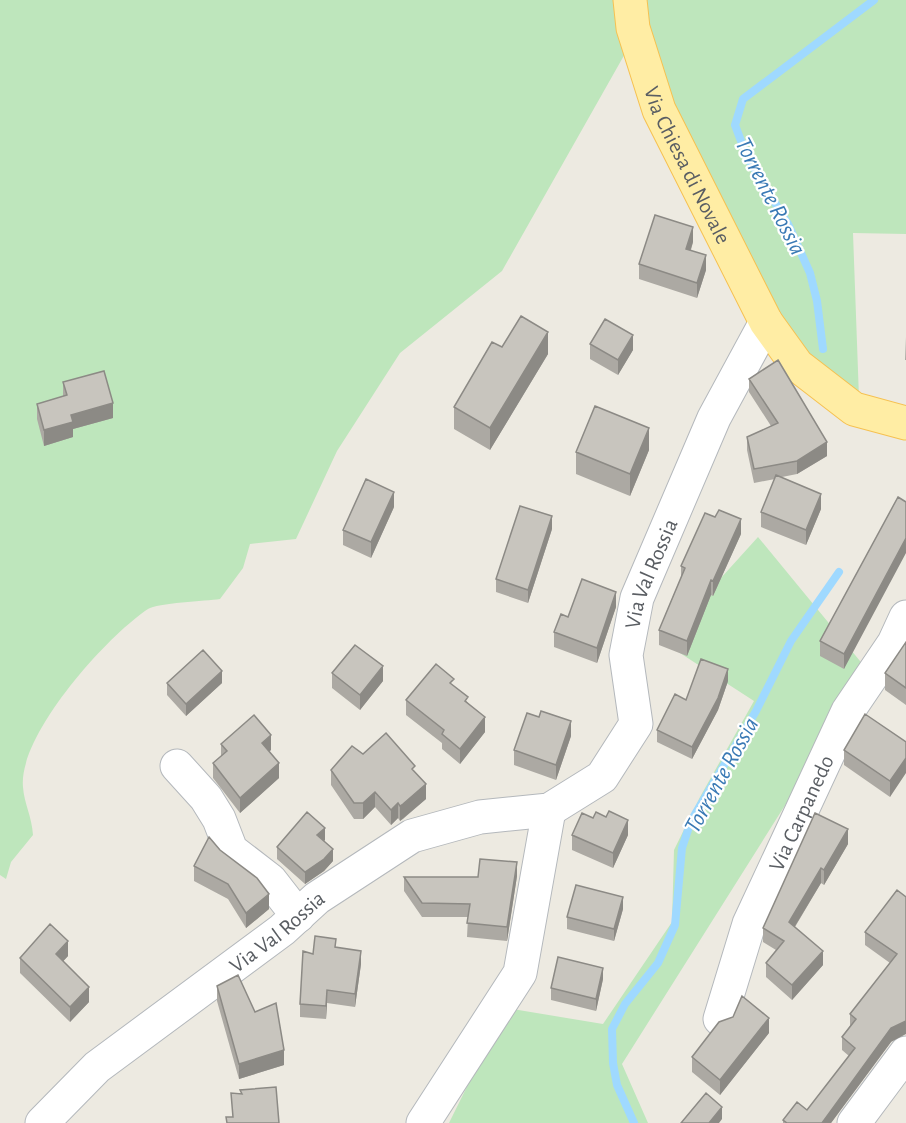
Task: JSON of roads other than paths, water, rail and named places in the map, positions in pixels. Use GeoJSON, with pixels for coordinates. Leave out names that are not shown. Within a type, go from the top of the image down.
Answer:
{"type":"FeatureCollection","features":[{"type":"Feature","properties":{"kind":"main road","name":"Via Chiesa di Novale"},"geometry":{"type":"LineString","coordinates":[[630,0],[633,28],[659,110],[766,322],[797,365],[854,409],[906,423]]}},
{"type":"Feature","properties":{"kind":"street","name":"Via Val Rossia"},"geometry":{"type":"LineString","coordinates":[[42,1123],[97,1067],[298,916],[317,898],[412,836],[480,817],[549,810],[602,777],[636,724],[626,655],[637,598],[714,418],[766,322]]}},
{"type":"Feature","properties":{"kind":"street","name":"Via Carpanedo"},"geometry":{"type":"LineString","coordinates":[[720,1019],[749,924],[848,711],[894,643],[906,617]]}},
{"type":"Feature","properties":{"kind":"street"},"geometry":{"type":"LineString","coordinates":[[177,766],[206,798],[219,819],[231,850],[270,880],[298,916]]}},
{"type":"Feature","properties":{"kind":"street"},"geometry":{"type":"LineString","coordinates":[[423,1123],[520,973],[549,810]]}},
{"type":"Feature","properties":{"kind":"street"},"geometry":{"type":"LineString","coordinates":[[854,1123],[906,1053]]}},
{"type":"Feature","properties":{"kind":"waterway","name":"Torrente Rossia"},"geometry":{"type":"LineString","coordinates":[[823,349],[817,301],[810,273],[788,224],[747,157],[735,125],[743,99],[874,0]]}},
{"type":"Feature","properties":{"kind":"waterway","name":"Torrente Rossia"},"geometry":{"type":"LineString","coordinates":[[634,1123],[617,1085],[613,1063],[612,1029],[625,1004],[658,963],[675,925],[682,848],[691,821],[756,711],[791,641],[839,572]]}}]}
